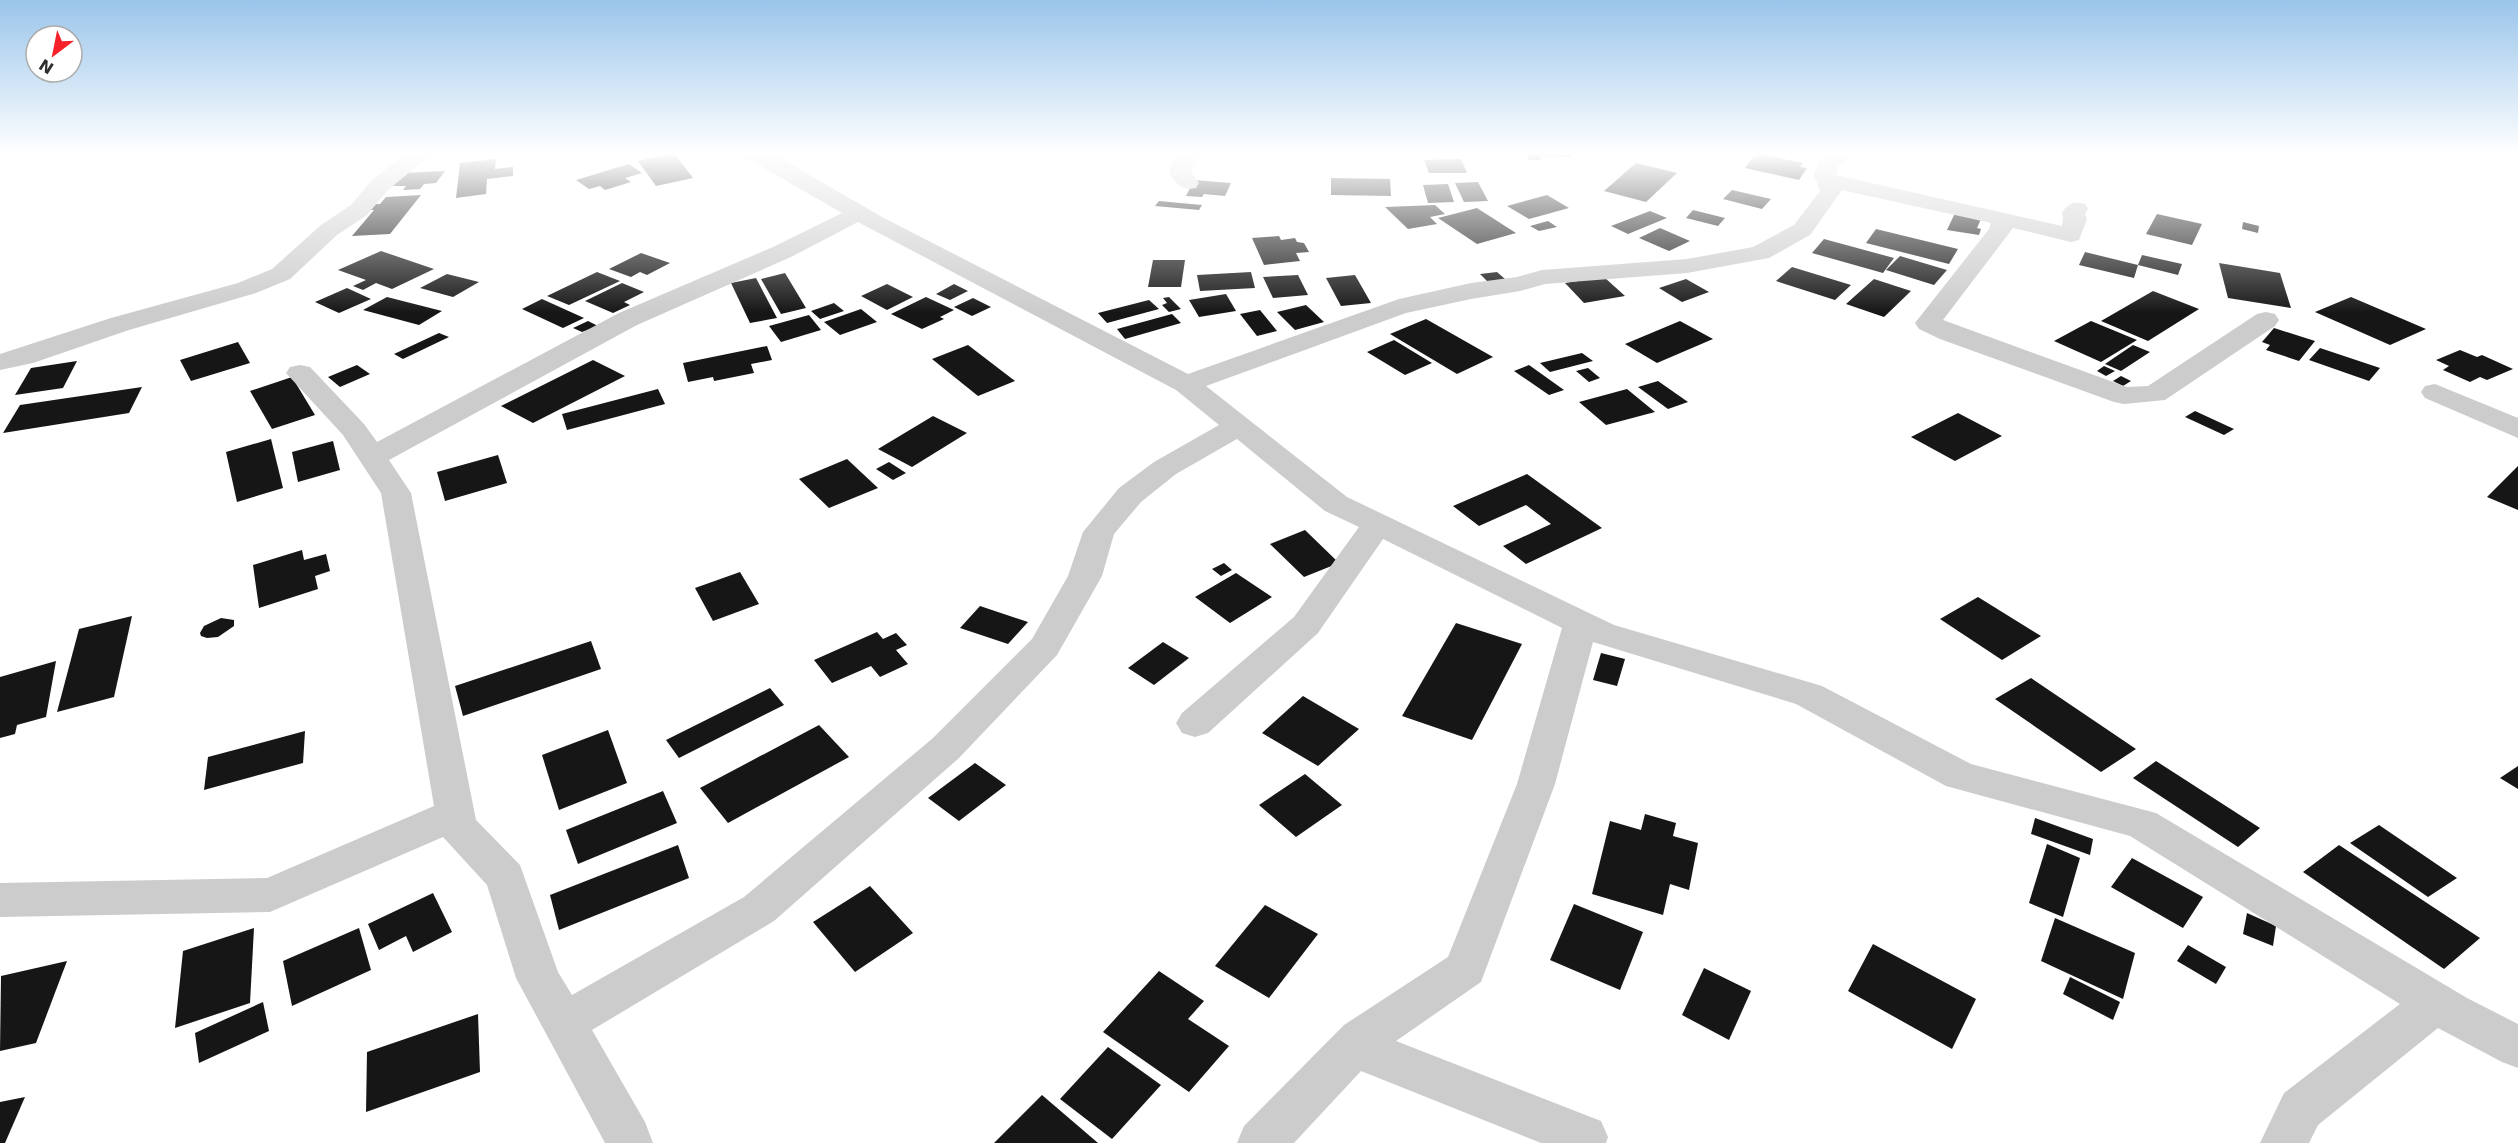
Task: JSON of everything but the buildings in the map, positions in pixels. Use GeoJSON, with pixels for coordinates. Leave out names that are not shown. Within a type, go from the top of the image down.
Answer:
{"type":"FeatureCollection","features":[{"type":"Feature","properties":{"kind":"street"},"geometry":{"type":"LineString","coordinates":[[281,274],[329,230],[362,206]]}},
{"type":"Feature","properties":{"kind":"street"},"geometry":{"type":"LineString","coordinates":[[847,206],[1186,384],[1336,504],[1602,633],[1809,695],[1960,776],[2142,824],[2436,1003],[2518,1047]]}},
{"type":"Feature","properties":{"kind":"street"},"geometry":{"type":"LineString","coordinates":[[1186,384],[1399,307],[1471,291],[1520,284],[1542,277],[1686,266],[1760,253],[1802,230],[1820,206]]}},
{"type":"Feature","properties":{"kind":"street"},"geometry":{"type":"LineString","coordinates":[[1948,206],[2071,235],[2075,219],[2073,213],[2077,209]]}},
{"type":"Feature","properties":{"kind":"street"},"geometry":{"type":"LineString","coordinates":[[372,457],[628,319],[782,252],[859,213]]}},
{"type":"Feature","properties":{"kind":"street"},"geometry":{"type":"LineString","coordinates":[[2001,218],[2003,224],[1999,232],[1928,323],[1949,333],[2124,396],[2155,394],[2266,320]]}},
{"type":"Feature","properties":{"kind":"street"},"geometry":{"type":"LineString","coordinates":[[0,362],[23,357],[120,324],[247,288],[281,274],[316,272]]}},
{"type":"Feature","properties":{"kind":"street"},"geometry":{"type":"LineString","coordinates":[[300,373],[354,430],[396,493],[457,826],[505,878],[538,978],[629,1143]]}},
{"type":"Feature","properties":{"kind":"street"},"geometry":{"type":"LineString","coordinates":[[2435,392],[2518,429]]}},
{"type":"Feature","properties":{"kind":"street"},"geometry":{"type":"LineString","coordinates":[[564,1023],[759,909],[946,748],[1045,647],[1085,576],[1099,532],[1130,495],[1165,468],[1238,426]]}},
{"type":"Feature","properties":{"kind":"street"},"geometry":{"type":"LineString","coordinates":[[1195,723],[1306,625],[1377,524]]}},
{"type":"Feature","properties":{"kind":"street"},"geometry":{"type":"LineString","coordinates":[[1261,1143],[1353,1046],[1465,969],[1536,784],[1581,623]]}},
{"type":"Feature","properties":{"kind":"street"},"geometry":{"type":"LineString","coordinates":[[0,900],[270,895],[455,814]]}},
{"type":"Feature","properties":{"kind":"street"},"geometry":{"type":"LineString","coordinates":[[2284,1143],[2301,1109],[2436,1003]]}},
{"type":"Feature","properties":{"kind":"street"},"geometry":{"type":"LineString","coordinates":[[1353,1046],[1584,1137],[1575,1143]]}}]}
